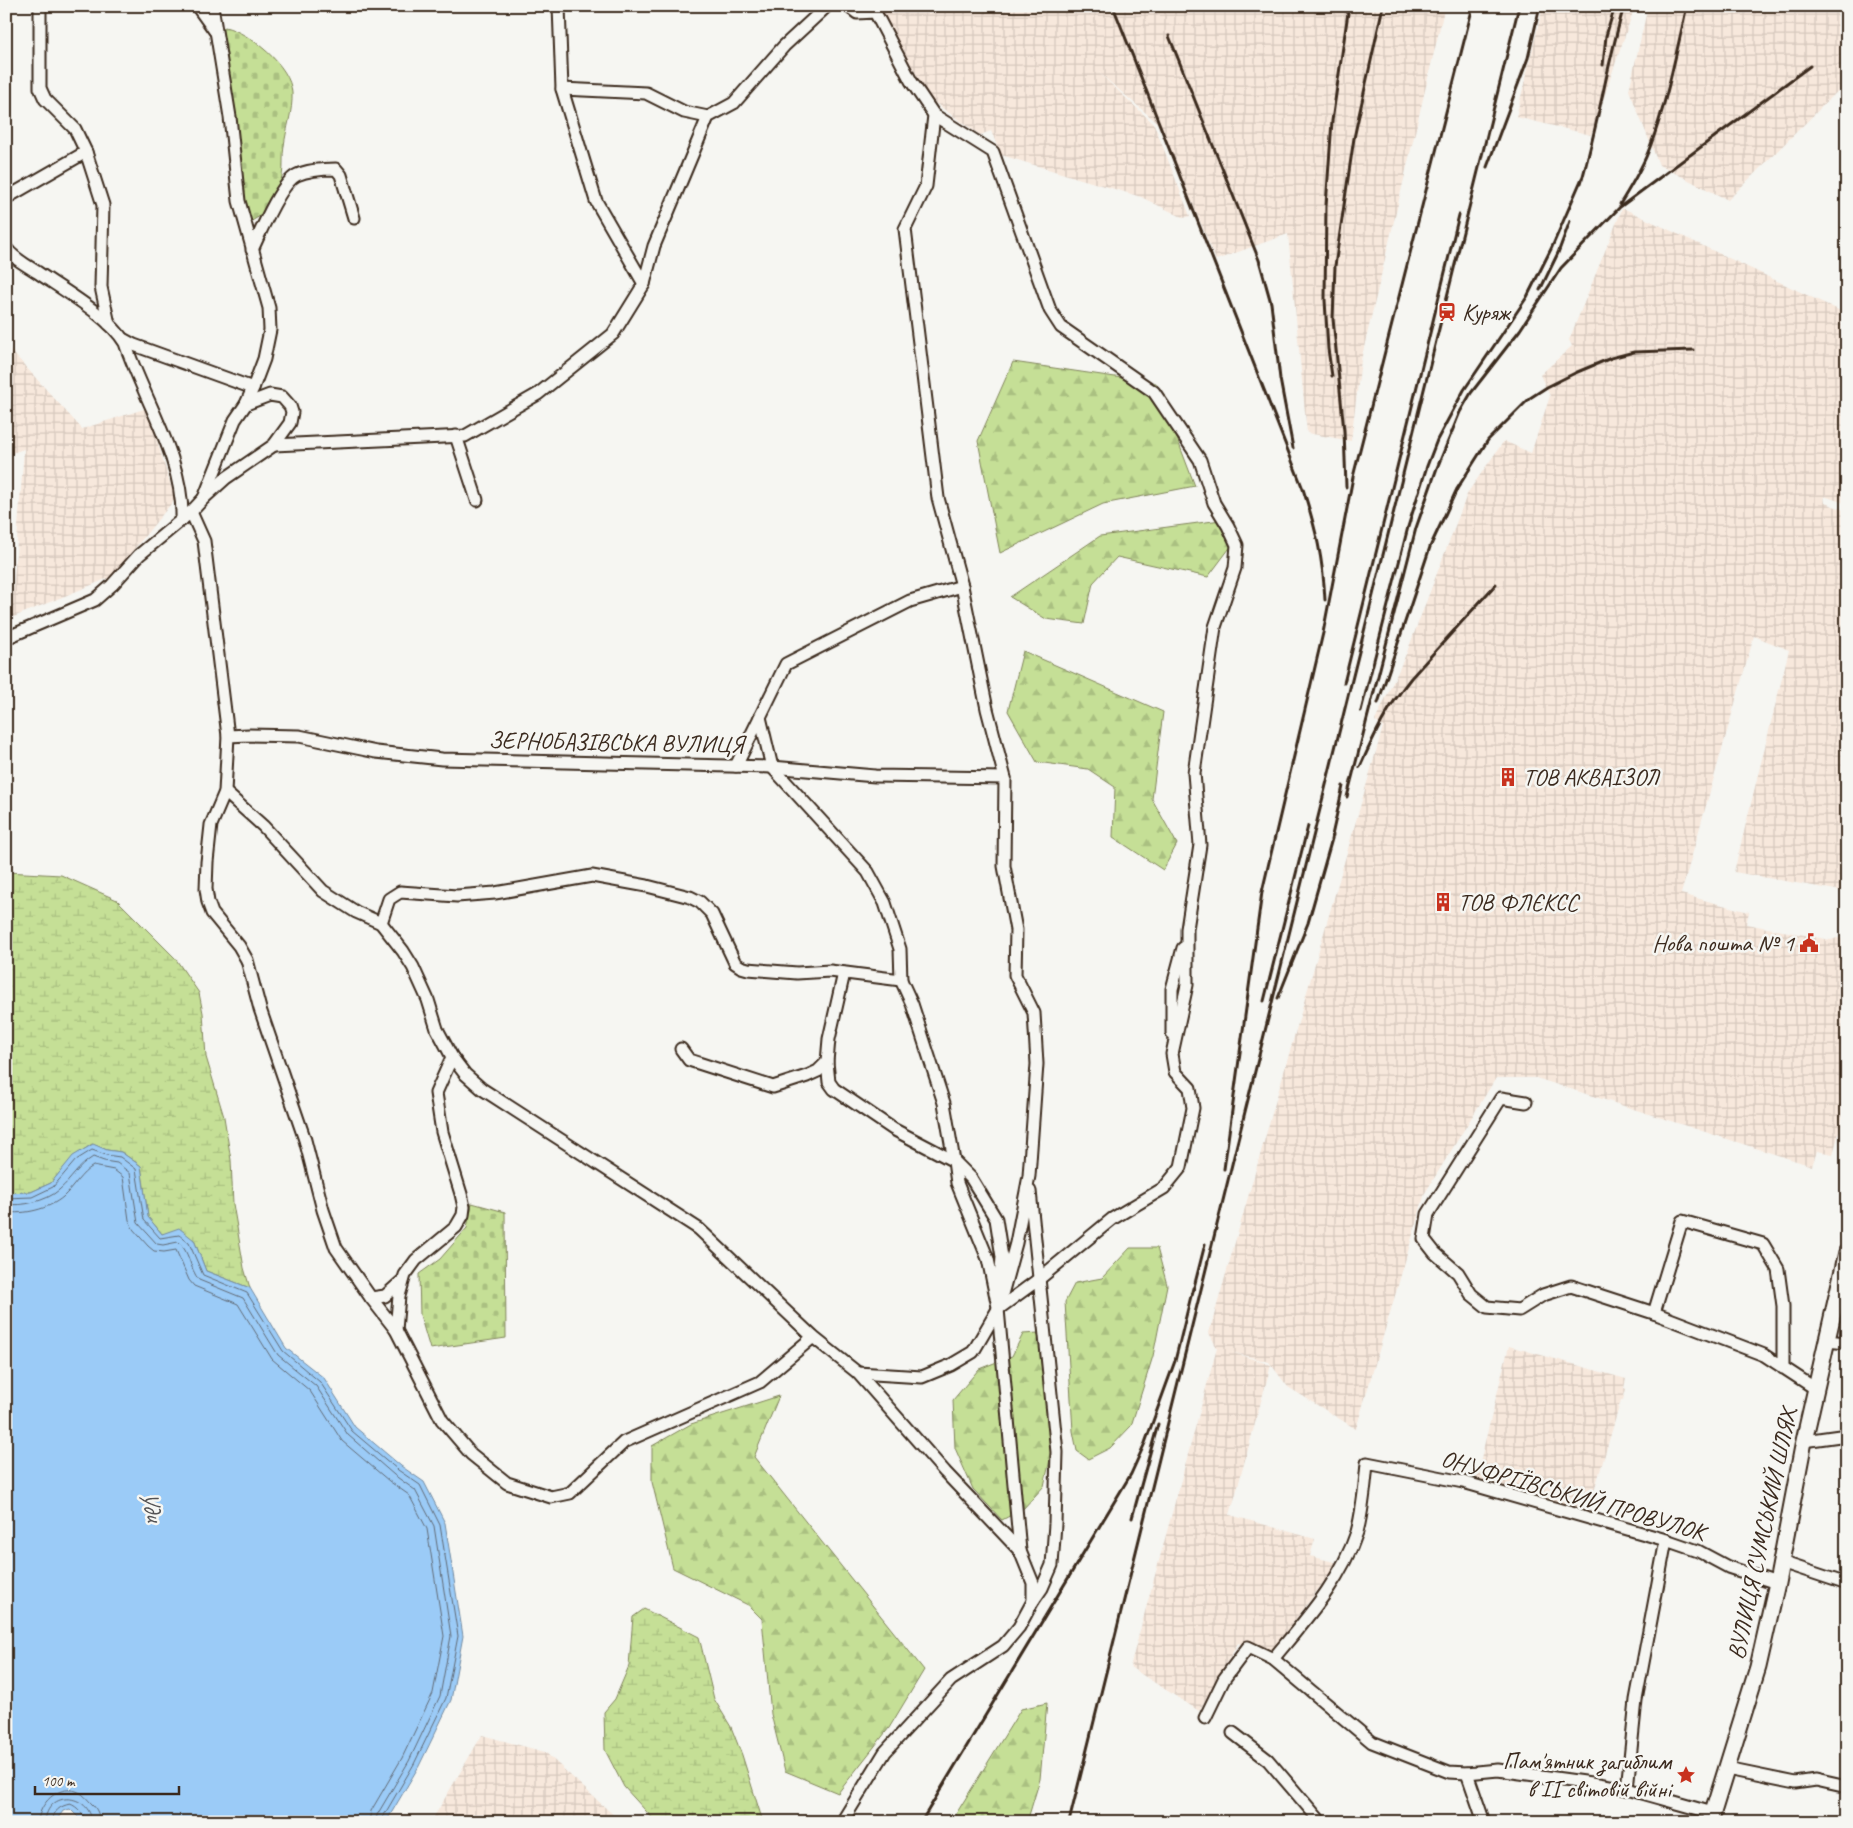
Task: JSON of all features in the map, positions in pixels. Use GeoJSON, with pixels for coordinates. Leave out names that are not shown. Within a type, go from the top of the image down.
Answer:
{"type":"FeatureCollection","features":[{"type":"Feature","properties":{"kind":"main road","name":"ВУЛИЦЯ СУМСЬКИЙ ШЛЯХ"},"geometry":{"type":"LineString","coordinates":[[1711,1818],[1758,1667],[1777,1583],[1804,1441],[1826,1340],[1843,1284],[1847,1252]]}},
{"type":"Feature","properties":{"kind":"street"},"geometry":{"type":"LineString","coordinates":[[40,6],[40,88],[45,99],[75,129],[86,152],[103,205],[101,287],[109,324]]}},
{"type":"Feature","properties":{"kind":"street"},"geometry":{"type":"LineString","coordinates":[[196,6],[217,34]]}},
{"type":"Feature","properties":{"kind":"street"},"geometry":{"type":"LineString","coordinates":[[204,498],[234,420],[246,404],[253,388],[264,358],[270,330],[269,308],[239,201],[230,117],[212,6]]}},
{"type":"Feature","properties":{"kind":"street"},"geometry":{"type":"LineString","coordinates":[[559,6],[562,89],[596,201],[644,284]]}},
{"type":"Feature","properties":{"kind":"street"},"geometry":{"type":"LineString","coordinates":[[274,445],[466,436],[538,394],[613,334],[644,284],[654,246],[708,117],[734,102],[784,46],[827,6]]}},
{"type":"Feature","properties":{"kind":"street"},"geometry":{"type":"LineString","coordinates":[[848,6],[857,14],[875,12],[912,81],[934,115],[993,152],[1050,310],[1062,327],[1154,392],[1200,460],[1214,503],[1237,545],[1234,568],[1215,627],[1194,773],[1200,845],[1187,929],[1187,984],[1172,1054],[1175,1072],[1190,1088],[1193,1108],[1181,1167],[1164,1188],[1112,1219],[1039,1279],[998,1308]]}},
{"type":"Feature","properties":{"kind":"street"},"geometry":{"type":"LineString","coordinates":[[562,89],[646,93],[684,112],[708,117]]}},
{"type":"Feature","properties":{"kind":"street"},"geometry":{"type":"LineString","coordinates":[[858,1373],[922,1377],[951,1365],[973,1352],[998,1308],[1016,1243],[1028,1176],[1037,1064],[1034,1013],[1015,975],[1016,930],[1004,866],[1005,778],[987,709],[962,586],[938,498],[905,229],[926,186],[934,115]]}},
{"type":"Feature","properties":{"kind":"street"},"geometry":{"type":"LineString","coordinates":[[6,198],[86,152]]}},
{"type":"Feature","properties":{"kind":"street"},"geometry":{"type":"LineString","coordinates":[[252,250],[268,215],[288,182],[297,175],[325,169],[336,169],[341,175],[354,218]]}},
{"type":"Feature","properties":{"kind":"street"},"geometry":{"type":"LineString","coordinates":[[6,248],[14,256],[109,324],[123,339],[134,345],[253,388]]}},
{"type":"Feature","properties":{"kind":"street"},"geometry":{"type":"LineString","coordinates":[[123,339],[163,435],[180,486],[182,520]]}},
{"type":"Feature","properties":{"kind":"street"},"geometry":{"type":"LineString","coordinates":[[6,638],[95,600],[112,585],[139,555],[182,520],[204,498],[233,473],[274,445],[290,423],[292,412],[290,406],[282,397],[270,395],[246,404]]}},
{"type":"Feature","properties":{"kind":"street"},"geometry":{"type":"LineString","coordinates":[[456,436],[477,500]]}},
{"type":"Feature","properties":{"kind":"street"},"geometry":{"type":"LineString","coordinates":[[191,512],[204,541],[228,736],[226,792],[212,825],[207,862],[206,889],[208,902],[212,913],[239,946],[247,960],[260,1009],[304,1140],[323,1210],[336,1248],[396,1330],[442,1420],[471,1454],[507,1483],[551,1497],[570,1493],[624,1442],[760,1382],[813,1337]]}},
{"type":"Feature","properties":{"kind":"street"},"geometry":{"type":"LineString","coordinates":[[736,766],[786,664],[910,601],[962,586]]}},
{"type":"Feature","properties":{"kind":"street"},"geometry":{"type":"LineString","coordinates":[[760,717],[772,767],[868,872],[885,903],[900,949],[901,980],[912,1004],[944,1102],[957,1183],[988,1259],[998,1308],[1020,1551],[1033,1583],[1034,1601]]}},
{"type":"Feature","properties":{"kind":"street","name":"ЗЕРНОБАЗІВСЬКА ВУЛИЦЯ"},"geometry":{"type":"LineString","coordinates":[[228,736],[299,736],[376,752],[442,759],[772,767],[875,776],[1005,778]]}},
{"type":"Feature","properties":{"kind":"street"},"geometry":{"type":"LineString","coordinates":[[226,792],[263,826],[323,891],[356,912],[381,922],[413,967],[428,1000],[437,1029],[452,1057],[465,1074],[482,1089],[699,1229],[813,1337],[858,1373],[945,1472],[1020,1551]]}},
{"type":"Feature","properties":{"kind":"street"},"geometry":{"type":"LineString","coordinates":[[381,922],[389,899],[400,892],[457,896],[495,893],[592,876],[647,886],[695,899],[712,914],[735,963],[740,967],[796,973],[830,970],[901,980]]}},
{"type":"Feature","properties":{"kind":"street"},"geometry":{"type":"LineString","coordinates":[[844,973],[829,1040],[829,1082],[834,1089],[893,1129],[954,1161],[971,1178],[996,1219],[1002,1257],[998,1308]]}},
{"type":"Feature","properties":{"kind":"street"},"geometry":{"type":"LineString","coordinates":[[680,1049],[689,1060],[773,1087],[807,1076],[828,1062]]}},
{"type":"Feature","properties":{"kind":"street"},"geometry":{"type":"LineString","coordinates":[[371,1298],[385,1296],[403,1280],[416,1260],[456,1227],[463,1215],[462,1194],[442,1132],[436,1092],[452,1057]]}},
{"type":"Feature","properties":{"kind":"street"},"geometry":{"type":"LineString","coordinates":[[1526,1102],[1501,1098],[1428,1214],[1424,1239],[1435,1253],[1458,1273],[1471,1294],[1487,1307],[1519,1310],[1543,1296],[1571,1286],[1654,1313],[1764,1355],[1816,1389]]}},
{"type":"Feature","properties":{"kind":"street"},"geometry":{"type":"LineString","coordinates":[[842,1822],[885,1752],[951,1680],[1003,1646],[1019,1627],[1042,1588],[1052,1565],[1056,1461],[1028,1176]]}},
{"type":"Feature","properties":{"kind":"street"},"geometry":{"type":"LineString","coordinates":[[1654,1313],[1682,1221],[1763,1244],[1778,1269],[1783,1306],[1784,1368]]}},
{"type":"Feature","properties":{"kind":"street"},"geometry":{"type":"LineString","coordinates":[[396,1330],[399,1296],[403,1280]]}},
{"type":"Feature","properties":{"kind":"street"},"geometry":{"type":"LineString","coordinates":[[1826,1340],[1847,1343]]}},
{"type":"Feature","properties":{"kind":"street"},"geometry":{"type":"LineString","coordinates":[[1804,1441],[1847,1435]]}},
{"type":"Feature","properties":{"kind":"street","name":"ОНУФРІЇВСЬКИЙ ПРОВУЛОК"},"geometry":{"type":"LineString","coordinates":[[1273,1659],[1316,1606],[1347,1556],[1357,1531],[1367,1464],[1463,1482],[1666,1540],[1698,1551],[1728,1567],[1777,1583]]}},
{"type":"Feature","properties":{"kind":"street"},"geometry":{"type":"LineString","coordinates":[[1626,1789],[1636,1700],[1666,1540]]}},
{"type":"Feature","properties":{"kind":"street"},"geometry":{"type":"LineString","coordinates":[[1781,1562],[1847,1584]]}},
{"type":"Feature","properties":{"kind":"street"},"geometry":{"type":"LineString","coordinates":[[1205,1718],[1224,1679],[1248,1648],[1273,1659],[1372,1742],[1449,1772],[1467,1773],[1498,1770],[1626,1789],[1711,1818]]}},
{"type":"Feature","properties":{"kind":"street"},"geometry":{"type":"LineString","coordinates":[[1233,1733],[1268,1760],[1321,1822]]}},
{"type":"Feature","properties":{"kind":"street"},"geometry":{"type":"LineString","coordinates":[[1727,1769],[1795,1783],[1816,1780],[1847,1787]]}},
{"type":"Feature","properties":{"kind":"street"},"geometry":{"type":"LineString","coordinates":[[1467,1773],[1484,1822]]}},
{"type":"Feature","properties":{"kind":"shaded area"},"geometry":{"type":"Polygon","coordinates":[[[877,6],[1445,6],[1361,360],[1351,441],[1307,433],[1288,234],[1216,260],[1160,125],[1097,71],[1154,124],[1190,216],[1184,218],[1141,197],[1001,155],[991,131],[980,135],[931,100],[877,6]]]}},
{"type":"Feature","properties":{"kind":"shaded area"},"geometry":{"type":"Polygon","coordinates":[[[1543,6],[1635,6],[1591,135],[1516,117],[1543,6]]]}},
{"type":"Feature","properties":{"kind":"shaded area"},"geometry":{"type":"Polygon","coordinates":[[[1648,6],[1847,6],[1847,82],[1728,200],[1659,165],[1629,90],[1648,6]]]}},
{"type":"Feature","properties":{"kind":"shaded area"},"geometry":{"type":"Polygon","coordinates":[[[1622,209],[1847,314],[1847,504],[1824,496],[1825,503],[1847,511],[1847,892],[1734,872],[1789,650],[1754,636],[1681,894],[1749,912],[1746,924],[1831,940],[1837,938],[1847,940],[1847,1104],[1833,1154],[1817,1151],[1812,1166],[1536,1078],[1496,1078],[1425,1193],[1356,1429],[1288,1387],[1269,1362],[1231,1352],[1271,1365],[1230,1515],[1315,1539],[1310,1556],[1338,1563],[1272,1651],[1238,1643],[1199,1711],[1130,1667],[1217,1348],[1209,1333],[1383,727],[1375,721],[1407,652],[1468,492],[1504,441],[1531,453],[1550,396],[1540,375],[1572,346],[1569,340],[1622,209]]]}},
{"type":"Feature","properties":{"kind":"shaded area"},"geometry":{"type":"Polygon","coordinates":[[[6,345],[82,429],[147,408],[175,499],[126,559],[116,575],[11,618],[24,449],[6,455],[6,345]]]}},
{"type":"Feature","properties":{"kind":"shaded area"},"geometry":{"type":"Polygon","coordinates":[[[1509,1346],[1626,1379],[1623,1400],[1621,1400],[1588,1512],[1476,1478],[1509,1346]]]}},
{"type":"Feature","properties":{"kind":"shaded area"},"geometry":{"type":"Polygon","coordinates":[[[482,1735],[545,1752],[621,1822],[431,1822],[482,1735]]]}},
{"type":"Feature","properties":{"kind":"green space"},"geometry":{"type":"Polygon","coordinates":[[[225,27],[246,36],[268,52],[285,72],[292,93],[283,150],[281,180],[267,209],[250,222],[244,219],[220,30],[225,27]]]}},
{"type":"Feature","properties":{"kind":"green space"},"geometry":{"type":"Polygon","coordinates":[[[1013,362],[1156,383],[1195,486],[1103,504],[1000,553],[978,441],[1013,362]]]}},
{"type":"Feature","properties":{"kind":"green space"},"geometry":{"type":"Polygon","coordinates":[[[1221,520],[1232,545],[1208,577],[1117,557],[1093,583],[1084,624],[1046,619],[1010,597],[1100,536],[1221,520]]]}},
{"type":"Feature","properties":{"kind":"green space"},"geometry":{"type":"Polygon","coordinates":[[[1023,651],[1163,712],[1152,799],[1177,844],[1163,870],[1113,837],[1115,787],[1088,769],[1037,762],[1008,711],[1023,651]]]}},
{"type":"Feature","properties":{"kind":"green space"},"geometry":{"type":"Polygon","coordinates":[[[6,872],[61,875],[117,900],[175,958],[199,993],[203,1013],[206,1057],[224,1117],[231,1160],[233,1204],[244,1268],[250,1288],[206,1271],[194,1240],[162,1234],[148,1217],[141,1166],[121,1152],[107,1150],[92,1144],[73,1157],[51,1183],[31,1192],[6,1193],[6,872]]]}},
{"type":"Feature","properties":{"kind":"green space"},"geometry":{"type":"Polygon","coordinates":[[[472,1203],[505,1212],[506,1338],[430,1349],[420,1315],[419,1274],[440,1259],[467,1228],[472,1203]]]}},
{"type":"Feature","properties":{"kind":"green space"},"geometry":{"type":"Polygon","coordinates":[[[1130,1248],[1157,1248],[1167,1285],[1153,1356],[1131,1426],[1110,1448],[1088,1459],[1077,1451],[1073,1431],[1065,1302],[1075,1283],[1102,1278],[1130,1248]]]}},
{"type":"Feature","properties":{"kind":"green space"},"geometry":{"type":"Polygon","coordinates":[[[1038,1333],[1051,1455],[1044,1486],[1023,1509],[1002,1520],[973,1489],[955,1448],[953,1400],[979,1369],[1012,1356],[1023,1334],[1038,1333]]]}},
{"type":"Feature","properties":{"kind":"green space"},"geometry":{"type":"Polygon","coordinates":[[[779,1396],[754,1457],[924,1670],[889,1728],[838,1793],[785,1771],[771,1714],[762,1619],[748,1605],[673,1568],[652,1482],[652,1446],[691,1424],[779,1396]]]}},
{"type":"Feature","properties":{"kind":"green space"},"geometry":{"type":"Polygon","coordinates":[[[644,1609],[699,1637],[714,1699],[731,1727],[763,1822],[656,1822],[624,1787],[605,1750],[604,1712],[615,1699],[629,1666],[633,1617],[644,1609]]]}},
{"type":"Feature","properties":{"kind":"green space"},"geometry":{"type":"Polygon","coordinates":[[[1047,1703],[1040,1779],[1027,1822],[951,1822],[1021,1709],[1047,1703]]]}},
{"type":"Feature","properties":{"kind":"water","name":"Уди"},"geometry":{"type":"Polygon","coordinates":[[[93,1144],[107,1150],[121,1152],[141,1166],[148,1217],[162,1234],[179,1228],[194,1240],[206,1271],[250,1288],[286,1348],[324,1378],[355,1427],[401,1466],[424,1482],[445,1523],[463,1636],[451,1700],[419,1766],[386,1822],[83,1822],[70,1809],[63,1811],[54,1822],[6,1822],[6,1193],[31,1192],[51,1183],[73,1156],[93,1144]]]}},
{"type":"Feature","properties":{"kind":"railway"},"geometry":{"type":"LineString","coordinates":[[1113,6],[1303,489],[1318,544],[1323,571],[1325,600]]}},
{"type":"Feature","properties":{"kind":"railway"},"geometry":{"type":"LineString","coordinates":[[1332,376],[1328,349],[1325,300],[1326,206],[1332,121],[1349,6]]}},
{"type":"Feature","properties":{"kind":"railway"},"geometry":{"type":"LineString","coordinates":[[1346,487],[1344,431],[1333,319],[1335,266],[1354,138],[1383,6]]}},
{"type":"Feature","properties":{"kind":"railway"},"geometry":{"type":"LineString","coordinates":[[1224,1169],[1262,892],[1323,633],[1353,477],[1473,6]]}},
{"type":"Feature","properties":{"kind":"railway"},"geometry":{"type":"LineString","coordinates":[[1069,1822],[1519,6]]}},
{"type":"Feature","properties":{"kind":"railway"},"geometry":{"type":"LineString","coordinates":[[1487,167],[1528,58],[1540,6]]}},
{"type":"Feature","properties":{"kind":"railway"},"geometry":{"type":"LineString","coordinates":[[1603,65],[1606,36],[1615,6]]}},
{"type":"Feature","properties":{"kind":"railway"},"geometry":{"type":"LineString","coordinates":[[1581,183],[1624,6]]}},
{"type":"Feature","properties":{"kind":"railway"},"geometry":{"type":"LineString","coordinates":[[1620,204],[1644,162],[1656,130],[1671,77],[1687,6]]}},
{"type":"Feature","properties":{"kind":"railway"},"geometry":{"type":"LineString","coordinates":[[1169,36],[1259,260],[1271,303],[1280,379],[1293,448]]}},
{"type":"Feature","properties":{"kind":"railway"},"geometry":{"type":"LineString","coordinates":[[1347,797],[1416,528],[1437,468],[1460,412],[1471,393],[1520,330],[1561,268],[1620,207],[1810,66]]}},
{"type":"Feature","properties":{"kind":"railway"},"geometry":{"type":"LineString","coordinates":[[1361,711],[1408,527],[1437,440],[1464,390],[1527,297],[1552,247],[1582,178]]}},
{"type":"Feature","properties":{"kind":"railway"},"geometry":{"type":"LineString","coordinates":[[1344,683],[1459,215]]}},
{"type":"Feature","properties":{"kind":"railway"},"geometry":{"type":"LineString","coordinates":[[1540,290],[1558,253],[1570,221]]}},
{"type":"Feature","properties":{"kind":"railway"},"geometry":{"type":"LineString","coordinates":[[1378,703],[1430,547],[1457,489],[1488,440],[1530,398],[1575,373],[1611,358],[1634,352],[1693,350]]}},
{"type":"Feature","properties":{"kind":"railway"},"geometry":{"type":"LineString","coordinates":[[1360,767],[1382,721],[1411,678],[1496,584]]}},
{"type":"Feature","properties":{"kind":"railway"},"geometry":{"type":"LineString","coordinates":[[1331,840],[1343,786]]}},
{"type":"Feature","properties":{"kind":"railway"},"geometry":{"type":"LineString","coordinates":[[1264,1001],[1308,826]]}},
{"type":"Feature","properties":{"kind":"railway"},"geometry":{"type":"LineString","coordinates":[[1278,998],[1308,923],[1333,835]]}},
{"type":"Feature","properties":{"kind":"railway"},"geometry":{"type":"LineString","coordinates":[[1192,1295],[1205,1244]]}},
{"type":"Feature","properties":{"kind":"railway"},"geometry":{"type":"LineString","coordinates":[[921,1822],[1131,1474],[1145,1443],[1175,1361],[1193,1288]]}},
{"type":"Feature","properties":{"kind":"railway"},"geometry":{"type":"LineString","coordinates":[[1132,1518],[1158,1424]]}},
{"type":"Feature","properties":{"kind":"railway"},"geometry":{"type":"LineString","coordinates":[[489,1822],[490,1818]]}},
{"type":"Feature","properties":{"kind":"place","name":"Куряж"},"geometry":{"type":"Point","coordinates":[1447,312]}},
{"type":"Feature","properties":{"kind":"place","name":"ТОВ АКВАІЗОЛ"},"geometry":{"type":"Point","coordinates":[1508,777]}},
{"type":"Feature","properties":{"kind":"place","name":"ТОВ ФЛЄКСС"},"geometry":{"type":"Point","coordinates":[1443,902]}},
{"type":"Feature","properties":{"kind":"place","name":"Нова пошта № 1"},"geometry":{"type":"Point","coordinates":[1809,943]}},
{"type":"Feature","properties":{"kind":"place","name":"Пам'ятник загиблим в II світовій війні"},"geometry":{"type":"Point","coordinates":[1686,1775]}}]}
